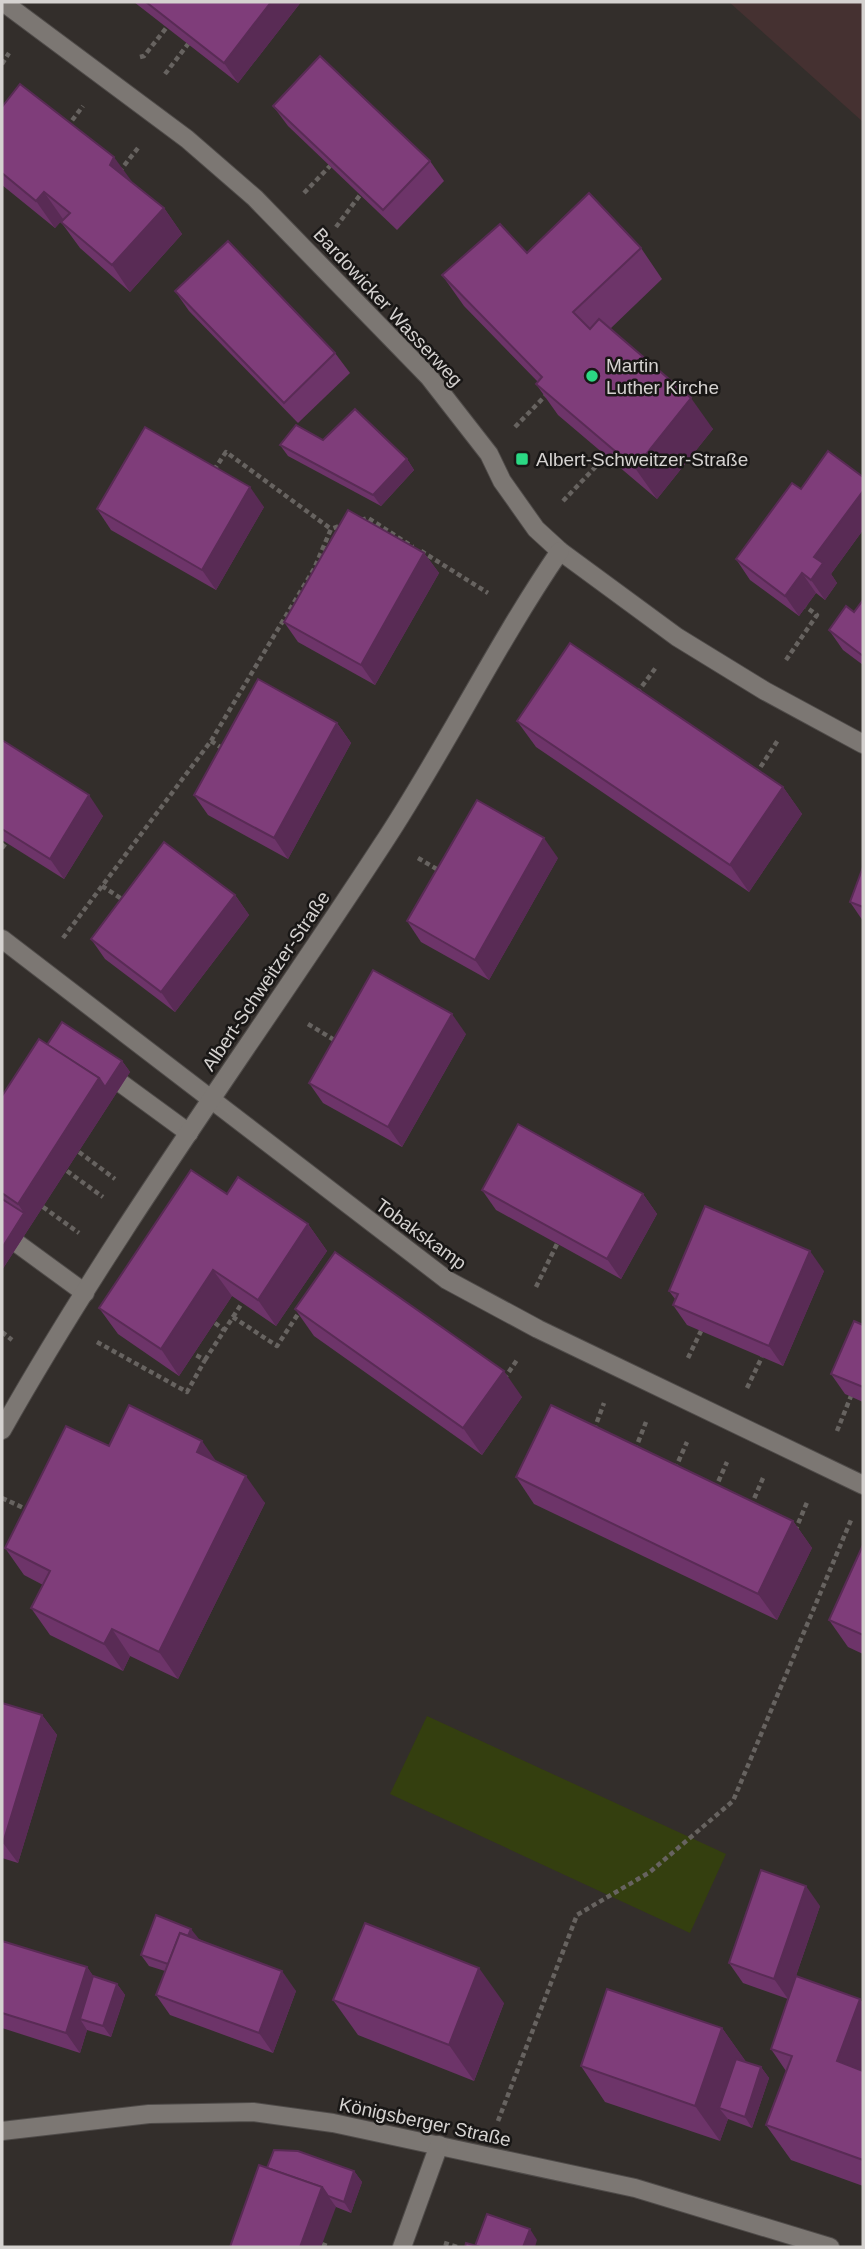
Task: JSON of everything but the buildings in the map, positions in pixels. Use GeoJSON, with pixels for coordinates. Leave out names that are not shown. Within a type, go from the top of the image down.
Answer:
{"type":"FeatureCollection","features":[{"type":"Feature","properties":{"kind":"street","name":"Bardowicker Wasserweg"},"geometry":{"type":"LineString","coordinates":[[3,2],[187,139],[256,198],[429,377],[489,454],[502,481],[536,529],[560,551],[677,637],[765,691],[863,744]]}},
{"type":"Feature","properties":{"kind":"street","name":"Albert-Schweitzer-Straße"},"geometry":{"type":"LineString","coordinates":[[2,1430],[189,1133],[278,1005],[386,840],[519,611],[560,551]]}},
{"type":"Feature","properties":{"kind":"street","name":"Tobakskamp"},"geometry":{"type":"LineString","coordinates":[[2,939],[404,1250],[447,1280],[520,1320],[863,1485]]}},
{"type":"Feature","properties":{"kind":"street"},"geometry":{"type":"LineString","coordinates":[[121,1084],[189,1133]]}},
{"type":"Feature","properties":{"kind":"street"},"geometry":{"type":"LineString","coordinates":[[18,1244],[86,1293]]}},
{"type":"Feature","properties":{"kind":"street","name":"Königsberger Straße"},"geometry":{"type":"LineString","coordinates":[[2,2131],[149,2114],[253,2112],[333,2123],[635,2188],[830,2247]]}},
{"type":"Feature","properties":{"kind":"street"},"geometry":{"type":"LineString","coordinates":[[402,2247],[439,2145]]}},
{"type":"Feature","properties":{"kind":"path"},"geometry":{"type":"LineString","coordinates":[[489,454],[549,392]]}},
{"type":"Feature","properties":{"kind":"path"},"geometry":{"type":"LineString","coordinates":[[210,477],[226,453],[331,529]]}},
{"type":"Feature","properties":{"kind":"path"},"geometry":{"type":"LineString","coordinates":[[536,529],[606,456]]}},
{"type":"Feature","properties":{"kind":"path"},"geometry":{"type":"LineString","coordinates":[[331,529],[368,518],[519,611]]}},
{"type":"Feature","properties":{"kind":"path"},"geometry":{"type":"LineString","coordinates":[[40,969],[211,741],[314,569],[331,529]]}},
{"type":"Feature","properties":{"kind":"path"},"geometry":{"type":"LineString","coordinates":[[314,569],[324,574]]}},
{"type":"Feature","properties":{"kind":"path"},"geometry":{"type":"LineString","coordinates":[[765,691],[817,615],[806,607]]}},
{"type":"Feature","properties":{"kind":"path"},"geometry":{"type":"LineString","coordinates":[[751,780],[799,709]]}},
{"type":"Feature","properties":{"kind":"path"},"geometry":{"type":"LineString","coordinates":[[211,741],[229,754]]}},
{"type":"Feature","properties":{"kind":"path"},"geometry":{"type":"LineString","coordinates":[[2,848],[6,843]]}},
{"type":"Feature","properties":{"kind":"path"},"geometry":{"type":"LineString","coordinates":[[102,886],[131,905]]}},
{"type":"Feature","properties":{"kind":"path"},"geometry":{"type":"LineString","coordinates":[[278,1005],[341,1044]]}},
{"type":"Feature","properties":{"kind":"path"},"geometry":{"type":"LineString","coordinates":[[520,1320],[557,1244]]}},
{"type":"Feature","properties":{"kind":"path"},"geometry":{"type":"LineString","coordinates":[[67,1325],[187,1392],[242,1303]]}},
{"type":"Feature","properties":{"kind":"path"},"geometry":{"type":"LineString","coordinates":[[233,1317],[277,1346],[305,1304]]}},
{"type":"Feature","properties":{"kind":"path"},"geometry":{"type":"LineString","coordinates":[[215,1323],[225,1330]]}},
{"type":"Feature","properties":{"kind":"path"},"geometry":{"type":"LineString","coordinates":[[194,1354],[205,1360]]}},
{"type":"Feature","properties":{"kind":"path"},"geometry":{"type":"LineString","coordinates":[[2,1497],[39,1515]]}},
{"type":"Feature","properties":{"kind":"path"},"geometry":{"type":"LineString","coordinates":[[484,2155],[577,1914],[650,1872],[733,1801],[853,1515]]}},
{"type":"Feature","properties":{"kind":"path"},"geometry":{"type":"LineString","coordinates":[[322,2244],[330,2247]]}},
{"type":"Feature","properties":{"kind":"shaded area"},"geometry":{"type":"Polygon","coordinates":[[[729,2],[863,2],[863,122],[729,2]]]}},
{"type":"Feature","properties":{"kind":"green space"},"geometry":{"type":"Polygon","coordinates":[[[427,1716],[726,1854],[690,1933],[390,1794],[427,1716]]]}},
{"type":"Feature","properties":{"kind":"place","name":"Martin Luther Kirche"},"geometry":{"type":"Point","coordinates":[592,376]}},
{"type":"Feature","properties":{"kind":"place","name":"Albert-Schweitzer-Straße"},"geometry":{"type":"Point","coordinates":[522,459]}}]}
